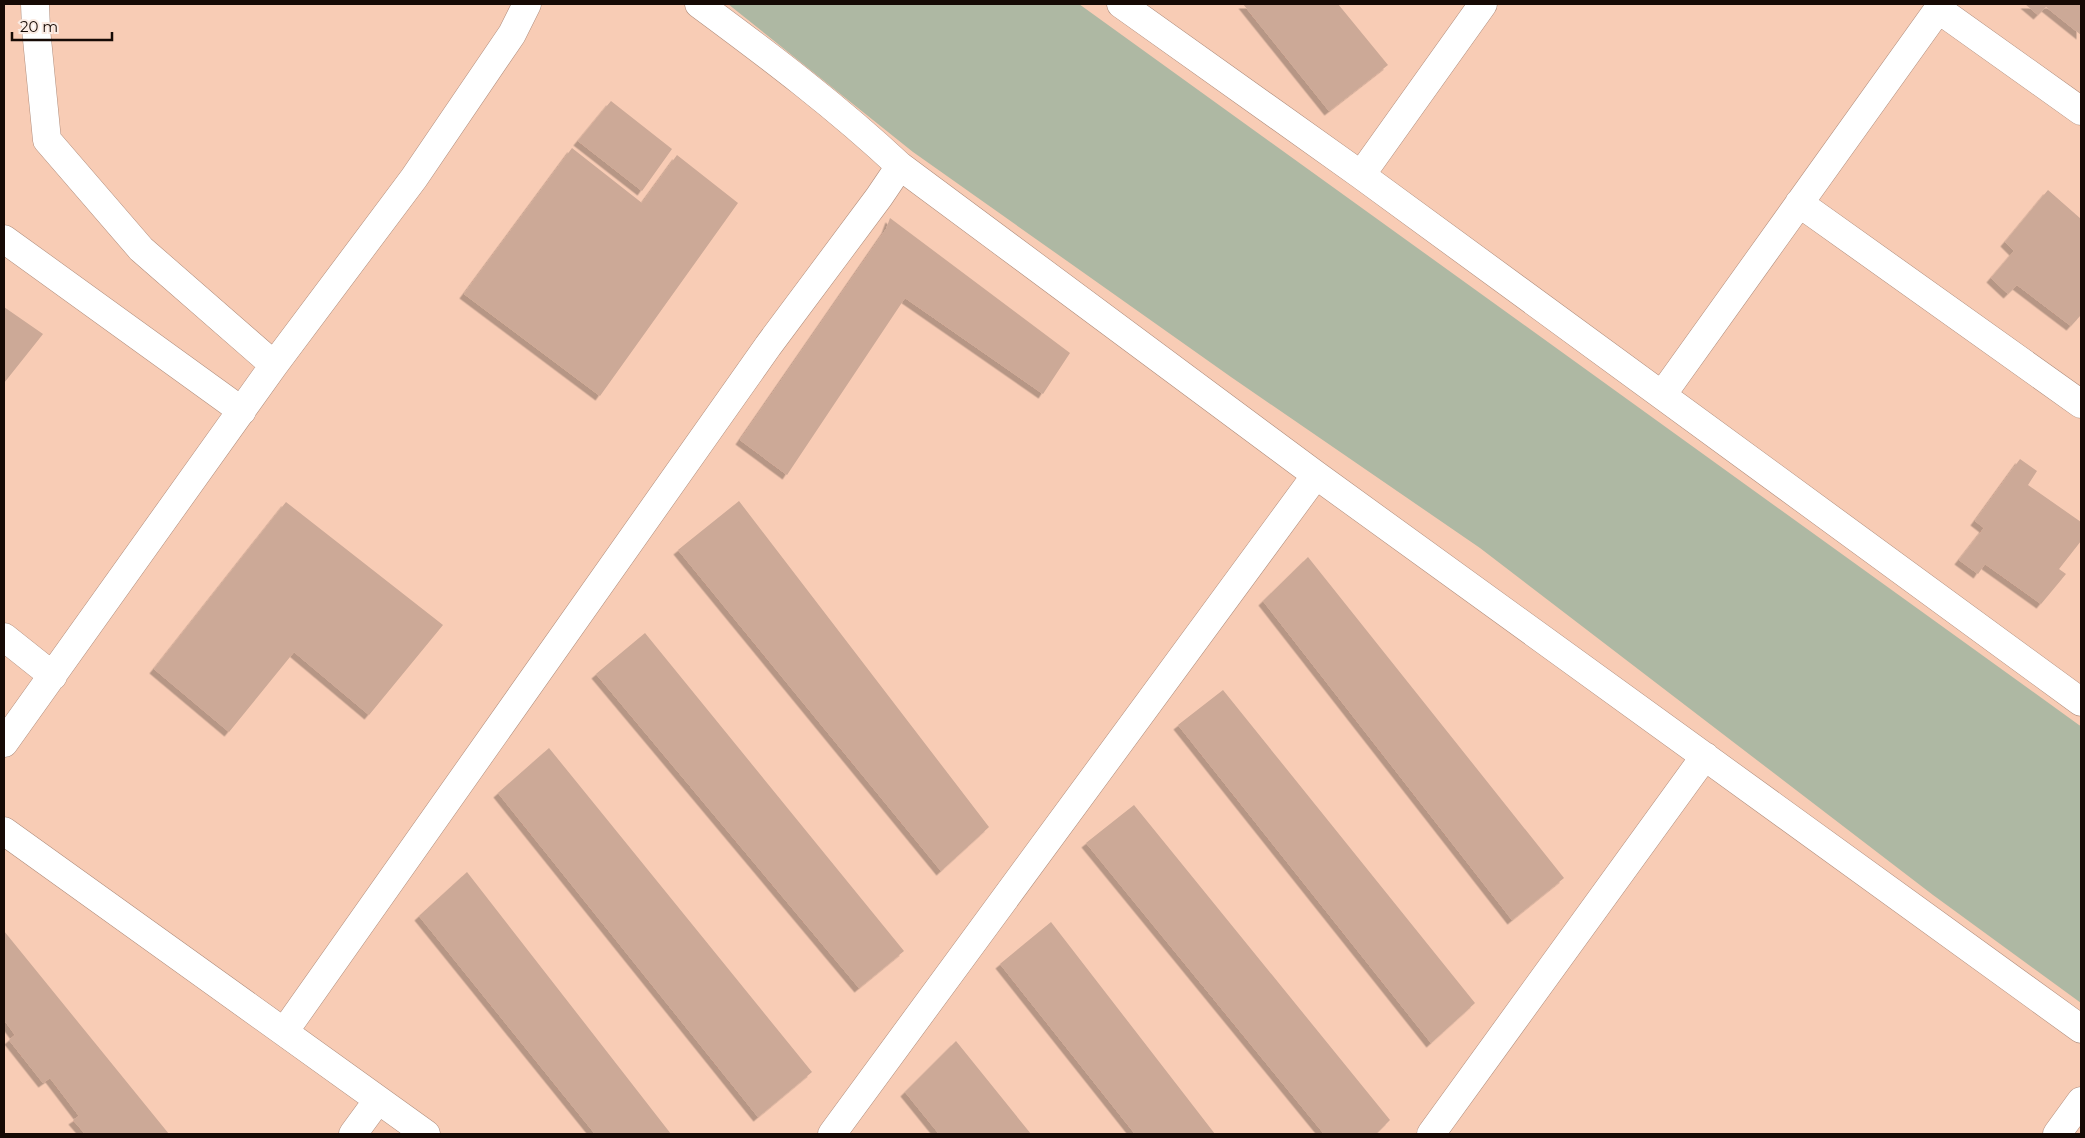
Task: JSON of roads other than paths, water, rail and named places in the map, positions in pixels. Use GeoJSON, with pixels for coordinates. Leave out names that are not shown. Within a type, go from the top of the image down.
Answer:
{"type":"FeatureCollection","features":[{"type":"Feature","properties":{"kind":"street"},"geometry":{"type":"LineString","coordinates":[[35,4],[47,140],[141,249],[274,365]]}},
{"type":"Feature","properties":{"kind":"street"},"geometry":{"type":"LineString","coordinates":[[4,743],[274,365],[414,178],[512,34],[527,4]]}},
{"type":"Feature","properties":{"kind":"street"},"geometry":{"type":"LineString","coordinates":[[699,4],[791,73],[864,132],[900,166],[1316,474],[2081,1029]]}},
{"type":"Feature","properties":{"kind":"street"},"geometry":{"type":"LineString","coordinates":[[1121,4],[1361,175],[2081,702]]}},
{"type":"Feature","properties":{"kind":"street"},"geometry":{"type":"LineString","coordinates":[[1361,175],[1483,4]]}},
{"type":"Feature","properties":{"kind":"street"},"geometry":{"type":"LineString","coordinates":[[1662,395],[1940,6],[2081,111]]}},
{"type":"Feature","properties":{"kind":"street"},"geometry":{"type":"LineString","coordinates":[[284,1032],[768,346],[900,166]]}},
{"type":"Feature","properties":{"kind":"street"},"geometry":{"type":"LineString","coordinates":[[1799,203],[2081,404]]}},
{"type":"Feature","properties":{"kind":"street"},"geometry":{"type":"LineString","coordinates":[[4,239],[242,411]]}},
{"type":"Feature","properties":{"kind":"street"},"geometry":{"type":"LineString","coordinates":[[832,1134],[1316,474]]}},
{"type":"Feature","properties":{"kind":"street"},"geometry":{"type":"LineString","coordinates":[[4,637],[53,676]]}},
{"type":"Feature","properties":{"kind":"street"},"geometry":{"type":"LineString","coordinates":[[1431,1134],[1705,756]]}},
{"type":"Feature","properties":{"kind":"street"},"geometry":{"type":"LineString","coordinates":[[4,831],[426,1134]]}},
{"type":"Feature","properties":{"kind":"street"},"geometry":{"type":"LineString","coordinates":[[353,1134],[378,1100]]}},
{"type":"Feature","properties":{"kind":"street"},"geometry":{"type":"LineString","coordinates":[[2057,1134],[2081,1101]]}}]}
